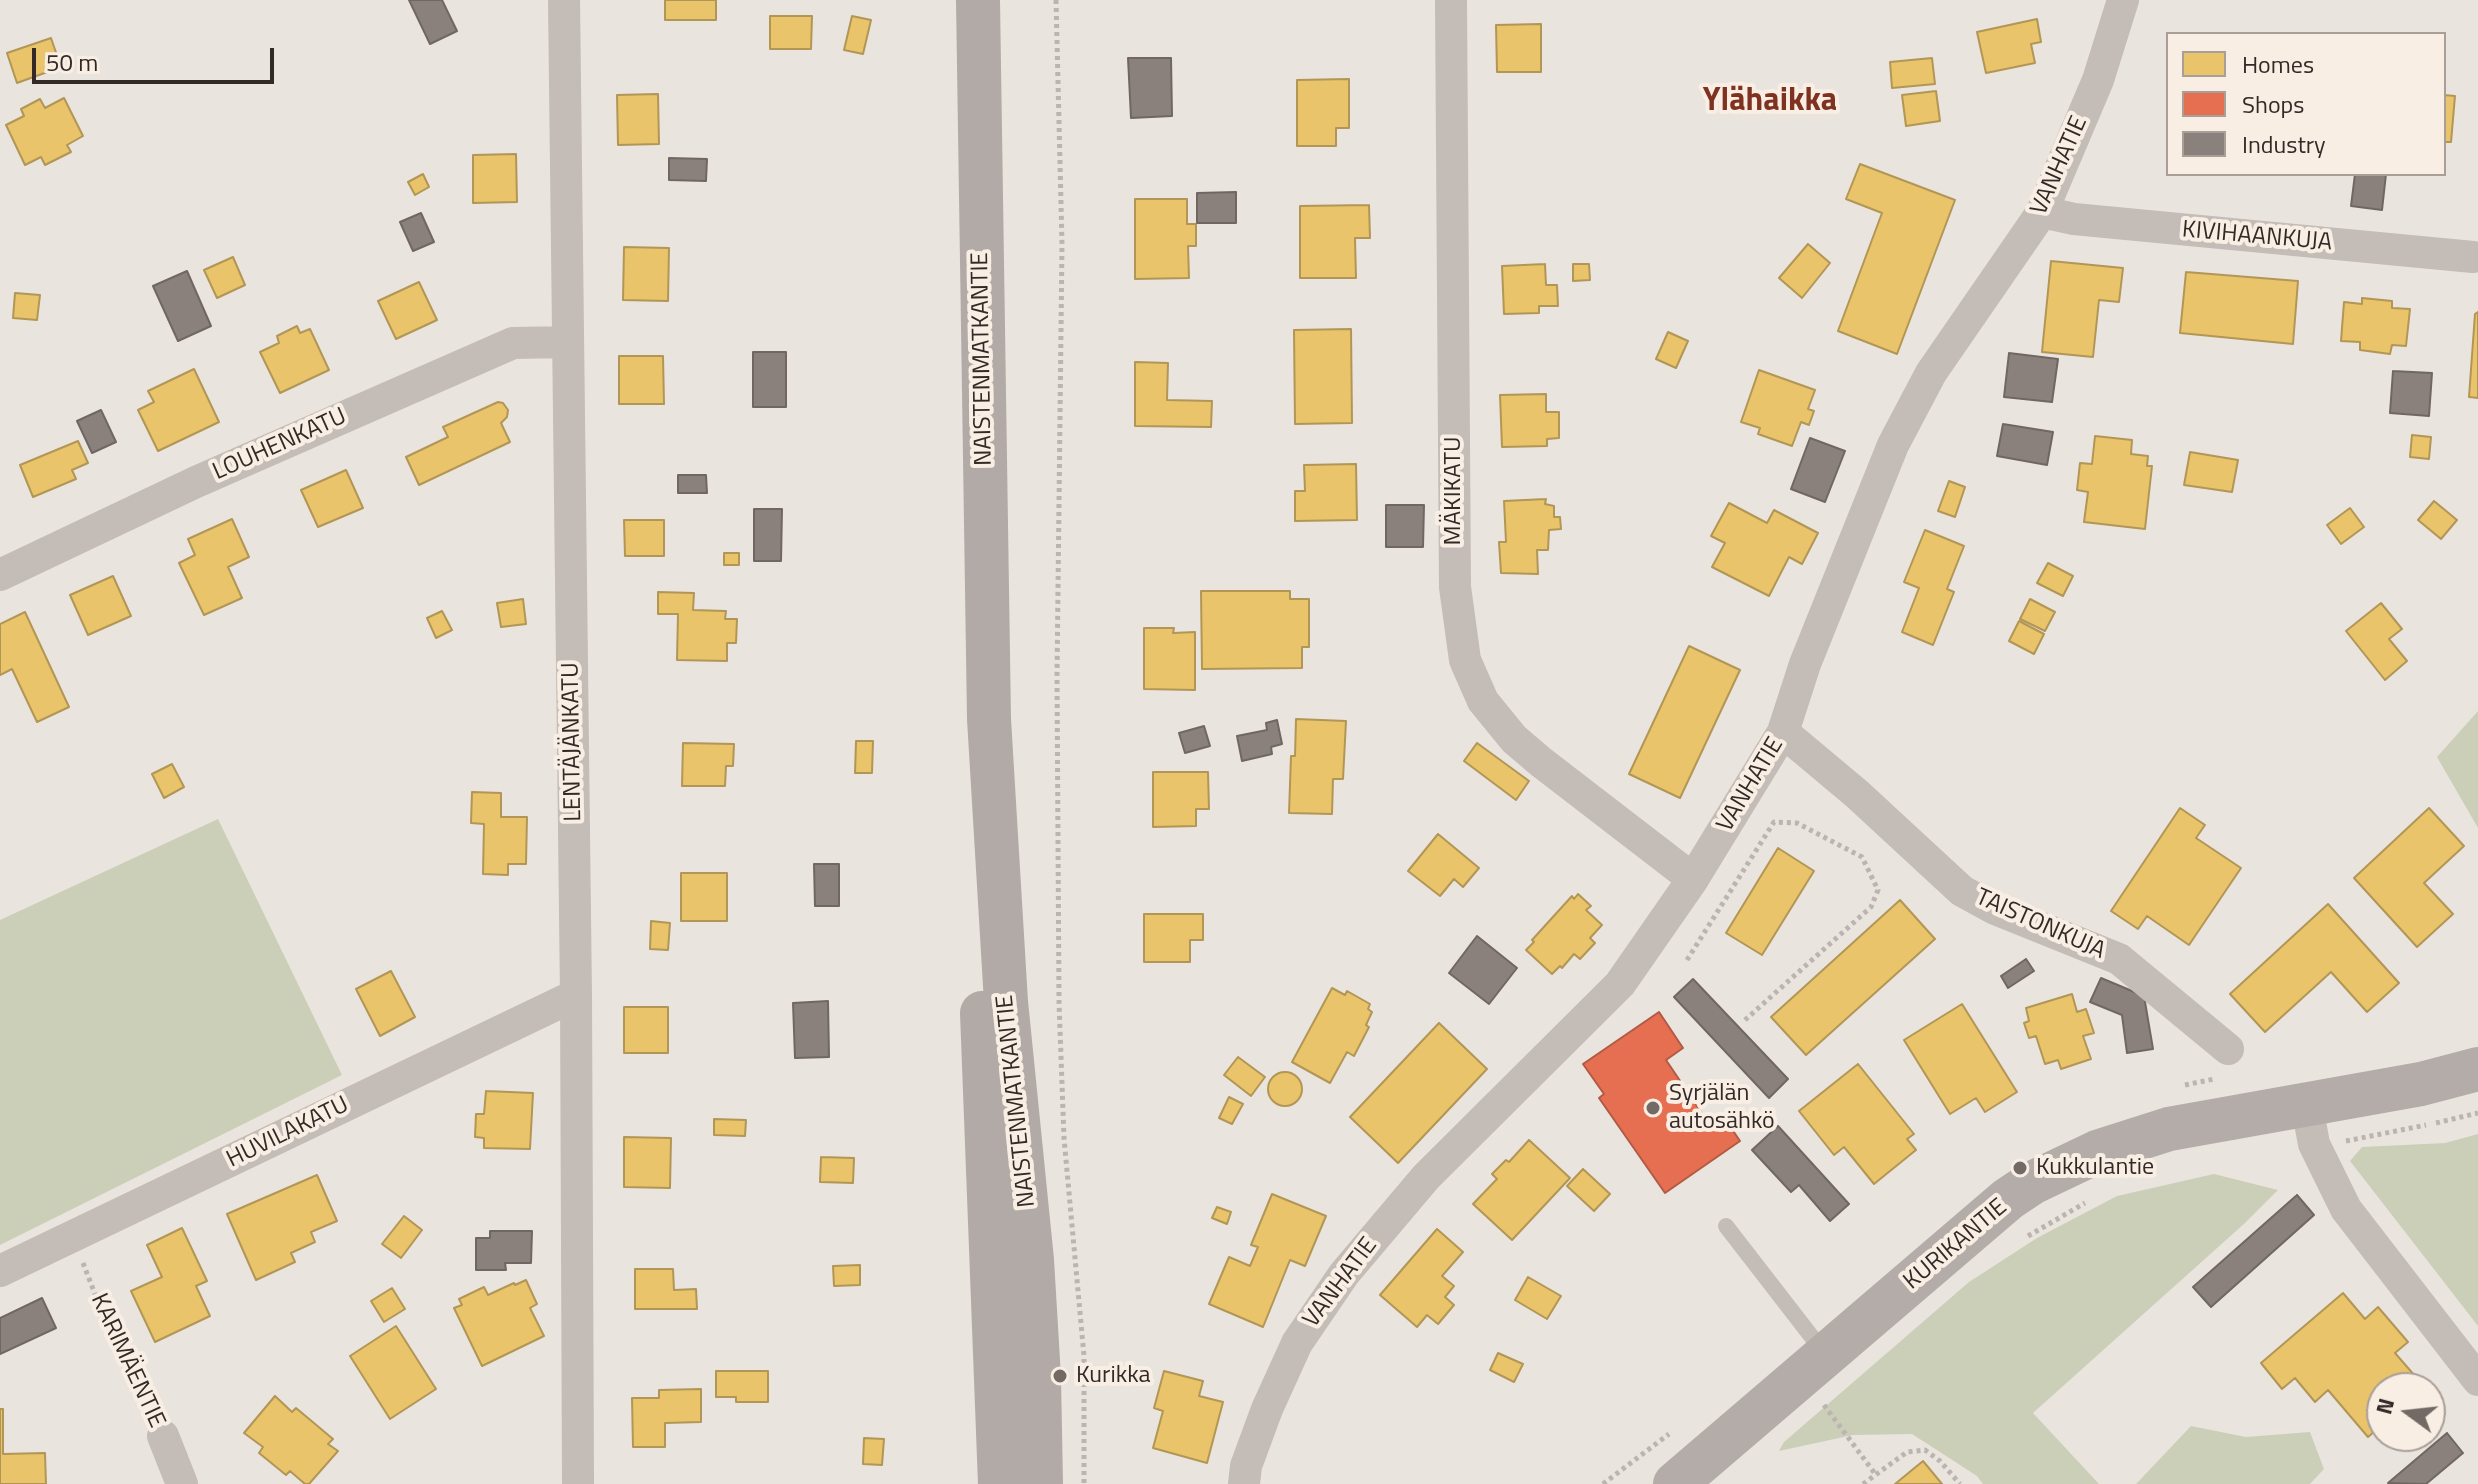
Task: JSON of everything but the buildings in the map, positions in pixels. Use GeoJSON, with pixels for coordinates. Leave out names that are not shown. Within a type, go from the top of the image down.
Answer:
{"type":"FeatureCollection","features":[{"type":"Feature","properties":{"kind":"main road","name":"NAISTENMATKANTIE"},"geometry":{"type":"LineString","coordinates":[[978,0],[989,719],[1006,1002],[1033,1275],[1041,1484]]}},
{"type":"Feature","properties":{"kind":"main road","name":"NAISTENMATKANTIE"},"geometry":{"type":"LineString","coordinates":[[989,719],[981,857],[982,1046],[1000,1484]]}},
{"type":"Feature","properties":{"kind":"main road","name":"KURIKANTIE"},"geometry":{"type":"LineString","coordinates":[[1675,1484],[1830,1375],[2008,1199],[2032,1183],[2097,1152],[2169,1129],[2311,1125],[2421,1084],[2478,1069]]}},
{"type":"Feature","properties":{"kind":"street","name":"LENTÄJÄNKATU"},"geometry":{"type":"LineString","coordinates":[[564,0],[576,995],[578,1484]]}},
{"type":"Feature","properties":{"kind":"street","name":"MÄKIKATU"},"geometry":{"type":"LineString","coordinates":[[1451,0],[1455,602],[1465,660],[1483,701],[1514,739],[1693,879]]}},
{"type":"Feature","properties":{"kind":"street","name":"VANHATIE"},"geometry":{"type":"LineString","coordinates":[[1244,1484],[1246,1466],[1267,1409],[1297,1343],[1344,1274],[1426,1177],[1620,984],[1693,879],[1783,732],[1805,664],[1893,445],[1931,373],[2042,212],[2098,80],[2123,0]]}},
{"type":"Feature","properties":{"kind":"street","name":"KIVIHAANKUJA"},"geometry":{"type":"LineString","coordinates":[[2042,212],[2074,219],[2473,257]]}},
{"type":"Feature","properties":{"kind":"street","name":"LOUHENKATU"},"geometry":{"type":"LineString","coordinates":[[0,575],[196,482],[513,343],[568,342]]}},
{"type":"Feature","properties":{"kind":"street","name":"TAISTONKUJA"},"geometry":{"type":"LineString","coordinates":[[1783,732],[1857,794],[1962,891],[1995,909],[2119,959],[2228,1049]]}},
{"type":"Feature","properties":{"kind":"street","name":"HUVILAKATU"},"geometry":{"type":"LineString","coordinates":[[0,1271],[576,995]]}},
{"type":"Feature","properties":{"kind":"street"},"geometry":{"type":"LineString","coordinates":[[2311,1125],[2346,1209],[2478,1380]]}},
{"type":"Feature","properties":{"kind":"street","name":"KARIMÄENTIE"},"geometry":{"type":"LineString","coordinates":[[163,1436],[182,1484]]}},
{"type":"Feature","properties":{"kind":"lane"},"geometry":{"type":"LineString","coordinates":[[1726,1226],[1830,1375]]}},
{"type":"Feature","properties":{"kind":"path"},"geometry":{"type":"LineString","coordinates":[[1056,0],[1062,244],[1057,676],[1059,1002],[1065,1153],[1084,1356],[1084,1484]]}},
{"type":"Feature","properties":{"kind":"path"},"geometry":{"type":"LineString","coordinates":[[1687,960],[1774,822],[1797,823],[1862,857],[1878,890],[1871,907],[1745,1020]]}},
{"type":"Feature","properties":{"kind":"path"},"geometry":{"type":"LineString","coordinates":[[2311,1125],[2370,1136],[2478,1113]]}},
{"type":"Feature","properties":{"kind":"path"},"geometry":{"type":"LineString","coordinates":[[2019,1241],[2088,1202]]}},
{"type":"Feature","properties":{"kind":"path","name":"KARIMÄENTIE"},"geometry":{"type":"LineString","coordinates":[[74,1236],[107,1325],[144,1389],[163,1436]]}},
{"type":"Feature","properties":{"kind":"path"},"geometry":{"type":"LineString","coordinates":[[1830,1375],[1823,1405],[1876,1475]]}},
{"type":"Feature","properties":{"kind":"path"},"geometry":{"type":"LineString","coordinates":[[1863,1484],[1907,1452],[1925,1450],[1940,1461],[1960,1484]]}},
{"type":"Feature","properties":{"kind":"green space"},"geometry":{"type":"Polygon","coordinates":[[[2478,711],[2478,828],[2437,757],[2478,711]]]}},
{"type":"Feature","properties":{"kind":"green space"},"geometry":{"type":"Polygon","coordinates":[[[218,819],[342,1075],[0,1245],[0,920],[218,819]]]}},
{"type":"Feature","properties":{"kind":"green space"},"geometry":{"type":"Polygon","coordinates":[[[2478,1134],[2478,1326],[2350,1161],[2362,1147],[2445,1143],[2478,1134]]]}},
{"type":"Feature","properties":{"kind":"green space"},"geometry":{"type":"Polygon","coordinates":[[[2214,1174],[2278,1190],[2033,1413],[2099,1484],[1983,1484],[1977,1476],[1912,1434],[1853,1435],[1779,1451],[1784,1442],[1969,1282],[2037,1238],[2117,1196],[2214,1174]]]}},
{"type":"Feature","properties":{"kind":"green space"},"geometry":{"type":"Polygon","coordinates":[[[2191,1426],[2246,1437],[2310,1432],[2324,1469],[2310,1484],[2136,1484],[2191,1426]]]}},
{"type":"Feature","properties":{"kind":"place","name":"Syrjälän autosähkö"},"geometry":{"type":"Point","coordinates":[1653,1108]}},
{"type":"Feature","properties":{"kind":"place","name":"Kukkulantie"},"geometry":{"type":"Point","coordinates":[2020,1168]}},
{"type":"Feature","properties":{"kind":"place","name":"Kurikka"},"geometry":{"type":"Point","coordinates":[1060,1376]}},
{"type":"Feature","properties":{"kind":"district","name":"Ylähaikka"},"geometry":{"type":"Point","coordinates":[1770,102]}}]}
